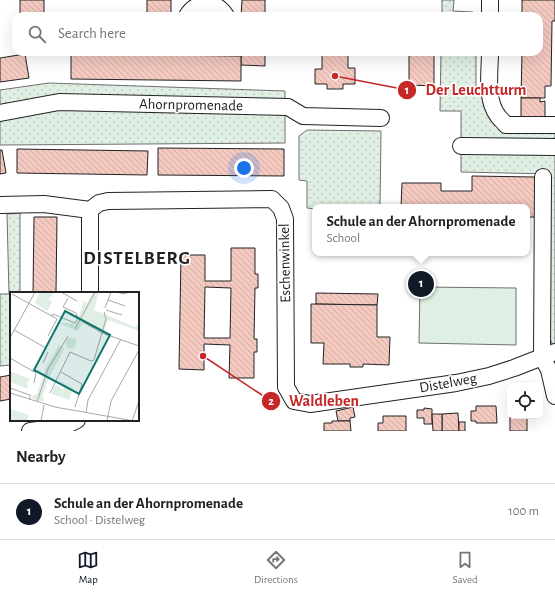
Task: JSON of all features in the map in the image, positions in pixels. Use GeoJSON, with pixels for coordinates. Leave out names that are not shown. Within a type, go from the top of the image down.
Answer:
{"type":"FeatureCollection","features":[{"type":"Feature","properties":{"kind":"street"},"geometry":{"type":"LineString","coordinates":[[490,0],[490,12]]}},
{"type":"Feature","properties":{"kind":"street"},"geometry":{"type":"LineString","coordinates":[[190,12],[194,6],[210,2],[223,12]]}},
{"type":"Feature","properties":{"kind":"street"},"geometry":{"type":"LineString","coordinates":[[490,56],[490,95],[492,106],[506,125],[555,125]]}},
{"type":"Feature","properties":{"kind":"street","name":"Ahornpromenade"},"geometry":{"type":"LineString","coordinates":[[0,113],[59,102],[288,107],[303,116],[381,118]]}},
{"type":"Feature","properties":{"kind":"street"},"geometry":{"type":"LineString","coordinates":[[461,146],[555,147]]}},
{"type":"Feature","properties":{"kind":"street"},"geometry":{"type":"LineString","coordinates":[[543,177],[548,370],[555,396]]}},
{"type":"Feature","properties":{"kind":"street","name":"Eschenwinkel"},"geometry":{"type":"LineString","coordinates":[[90,210],[99,203],[108,201],[272,199],[281,208],[285,219],[286,387],[294,401],[310,404]]}},
{"type":"Feature","properties":{"kind":"street"},"geometry":{"type":"LineString","coordinates":[[0,205],[44,204],[90,210],[90,292]]}},
{"type":"Feature","properties":{"kind":"street","name":"Distelweg"},"geometry":{"type":"LineString","coordinates":[[310,404],[456,383],[489,376],[548,355]]}},
{"type":"Feature","properties":{"kind":"street"},"geometry":{"type":"LineString","coordinates":[[30,431],[63,427],[75,421]]}},
{"type":"Feature","properties":{"kind":"green space"},"geometry":{"type":"Polygon","coordinates":[[[442,0],[454,0],[453,11],[473,12],[442,12],[442,0]]]}},
{"type":"Feature","properties":{"kind":"green space"},"geometry":{"type":"Polygon","coordinates":[[[441,56],[476,56],[476,89],[486,94],[497,126],[555,130],[555,350],[548,334],[551,174],[461,172],[461,111],[440,111],[441,56]]]}},
{"type":"Feature","properties":{"kind":"green space"},"geometry":{"type":"Polygon","coordinates":[[[49,83],[285,91],[285,143],[0,145],[0,90],[49,83]]]}},
{"type":"Feature","properties":{"kind":"green space"},"geometry":{"type":"Polygon","coordinates":[[[307,130],[381,131],[380,204],[312,204],[312,209],[307,208],[307,181],[299,180],[299,136],[307,130]]]}},
{"type":"Feature","properties":{"kind":"green space"},"geometry":{"type":"Polygon","coordinates":[[[20,213],[20,292],[10,292],[10,365],[0,366],[0,294],[9,294],[7,214],[20,213]]]}},
{"type":"Feature","properties":{"kind":"green space"},"geometry":{"type":"Polygon","coordinates":[[[420,287],[516,288],[516,345],[419,343],[420,287]]]}},
{"type":"Feature","properties":{"kind":"building"},"geometry":{"type":"Polygon","coordinates":[[[20,0],[44,0],[44,12],[20,12],[20,0]]]}},
{"type":"Feature","properties":{"kind":"building"},"geometry":{"type":"Polygon","coordinates":[[[147,0],[171,0],[171,12],[147,12],[147,0]]]}},
{"type":"Feature","properties":{"kind":"building"},"geometry":{"type":"Polygon","coordinates":[[[242,0],[265,0],[265,12],[241,12],[242,0]]]}},
{"type":"Feature","properties":{"kind":"building"},"geometry":{"type":"Polygon","coordinates":[[[522,0],[555,0],[555,21],[552,21],[551,86],[545,86],[545,98],[521,98],[522,56],[543,56],[543,12],[522,12],[522,0]]]}},
{"type":"Feature","properties":{"kind":"building"},"geometry":{"type":"Polygon","coordinates":[[[25,56],[29,78],[0,82],[0,58],[25,56]]]}},
{"type":"Feature","properties":{"kind":"building"},"geometry":{"type":"Polygon","coordinates":[[[71,56],[241,56],[241,81],[71,79],[71,56]]]}},
{"type":"Feature","properties":{"kind":"building"},"geometry":{"type":"Polygon","coordinates":[[[241,56],[265,56],[265,66],[241,65],[241,56]]]}},
{"type":"Feature","properties":{"kind":"building"},"geometry":{"type":"Polygon","coordinates":[[[322,56],[348,56],[348,68],[355,68],[355,84],[343,84],[343,89],[327,89],[327,84],[315,84],[315,69],[322,69],[322,56]]]}},
{"type":"Feature","properties":{"kind":"building"},"geometry":{"type":"Polygon","coordinates":[[[409,56],[434,56],[434,86],[409,85],[409,56]]]}},
{"type":"Feature","properties":{"kind":"building"},"geometry":{"type":"Polygon","coordinates":[[[521,98],[540,98],[540,102],[545,101],[545,120],[521,120],[521,98]]]}},
{"type":"Feature","properties":{"kind":"building"},"geometry":{"type":"Polygon","coordinates":[[[158,148],[284,149],[284,176],[158,175],[158,148]]]}},
{"type":"Feature","properties":{"kind":"building"},"geometry":{"type":"Polygon","coordinates":[[[17,149],[148,151],[147,175],[17,173],[17,149]]]}},
{"type":"Feature","properties":{"kind":"building"},"geometry":{"type":"Polygon","coordinates":[[[0,150],[2,150],[6,173],[0,174],[0,150]]]}},
{"type":"Feature","properties":{"kind":"building"},"geometry":{"type":"Polygon","coordinates":[[[472,176],[535,177],[535,217],[530,217],[530,204],[401,204],[402,183],[441,183],[441,191],[472,191],[472,176]]]}},
{"type":"Feature","properties":{"kind":"building"},"geometry":{"type":"Polygon","coordinates":[[[34,217],[57,217],[56,292],[33,292],[34,217]]]}},
{"type":"Feature","properties":{"kind":"building"},"geometry":{"type":"Polygon","coordinates":[[[231,248],[255,248],[255,274],[258,274],[258,288],[255,288],[254,339],[257,339],[257,352],[254,352],[254,378],[229,378],[230,345],[204,344],[204,370],[179,369],[181,255],[205,255],[205,281],[231,281],[231,248]],[[205,287],[204,338],[230,338],[231,288],[205,287]]]}},
{"type":"Feature","properties":{"kind":"building"},"geometry":{"type":"Polygon","coordinates":[[[316,293],[378,294],[377,305],[316,304],[316,293]]]}},
{"type":"Feature","properties":{"kind":"building"},"geometry":{"type":"Polygon","coordinates":[[[311,304],[377,305],[377,337],[390,337],[389,365],[363,364],[363,367],[350,367],[350,364],[323,364],[324,343],[311,343],[311,304]]]}},
{"type":"Feature","properties":{"kind":"building"},"geometry":{"type":"Polygon","coordinates":[[[10,375],[10,399],[0,401],[0,377],[10,375]]]}},
{"type":"Feature","properties":{"kind":"building"},"geometry":{"type":"Polygon","coordinates":[[[476,406],[496,406],[497,423],[476,423],[476,421],[471,421],[471,411],[476,411],[476,406]]]}},
{"type":"Feature","properties":{"kind":"building"},"geometry":{"type":"Polygon","coordinates":[[[353,407],[355,417],[350,418],[350,421],[338,421],[336,411],[353,407]]]}},
{"type":"Feature","properties":{"kind":"building"},"geometry":{"type":"Polygon","coordinates":[[[424,408],[432,409],[432,424],[424,424],[424,418],[417,418],[417,410],[424,410],[424,408]]]}},
{"type":"Feature","properties":{"kind":"building"},"geometry":{"type":"Polygon","coordinates":[[[458,413],[459,431],[442,431],[442,414],[458,413]]]}},
{"type":"Feature","properties":{"kind":"building"},"geometry":{"type":"Polygon","coordinates":[[[432,414],[442,414],[442,431],[433,431],[432,414]]]}},
{"type":"Feature","properties":{"kind":"building"},"geometry":{"type":"Polygon","coordinates":[[[383,416],[406,416],[406,431],[378,431],[378,423],[383,423],[383,416]]]}},
{"type":"Feature","properties":{"kind":"building"},"geometry":{"type":"Polygon","coordinates":[[[510,419],[527,419],[527,431],[510,431],[510,419]]]}},
{"type":"Feature","properties":{"kind":"building"},"geometry":{"type":"Polygon","coordinates":[[[332,421],[350,421],[351,431],[324,431],[324,423],[332,423],[332,421]]]}},
{"type":"Feature","properties":{"kind":"building"},"geometry":{"type":"Polygon","coordinates":[[[459,422],[465,422],[465,431],[459,431],[459,422]]]}},
{"type":"Feature","properties":{"kind":"place","name":"Der Leuchtturm"},"geometry":{"type":"Point","coordinates":[335,76]}},
{"type":"Feature","properties":{"kind":"place","name":"Schule an der Ahornpromenade"},"geometry":{"type":"Point","coordinates":[421,284]}},
{"type":"Feature","properties":{"kind":"place","name":"Waldleben"},"geometry":{"type":"Point","coordinates":[203,356]}},
{"type":"Feature","properties":{"kind":"district","name":"DISTELBERG"},"geometry":{"type":"Point","coordinates":[137,258]}}]}
